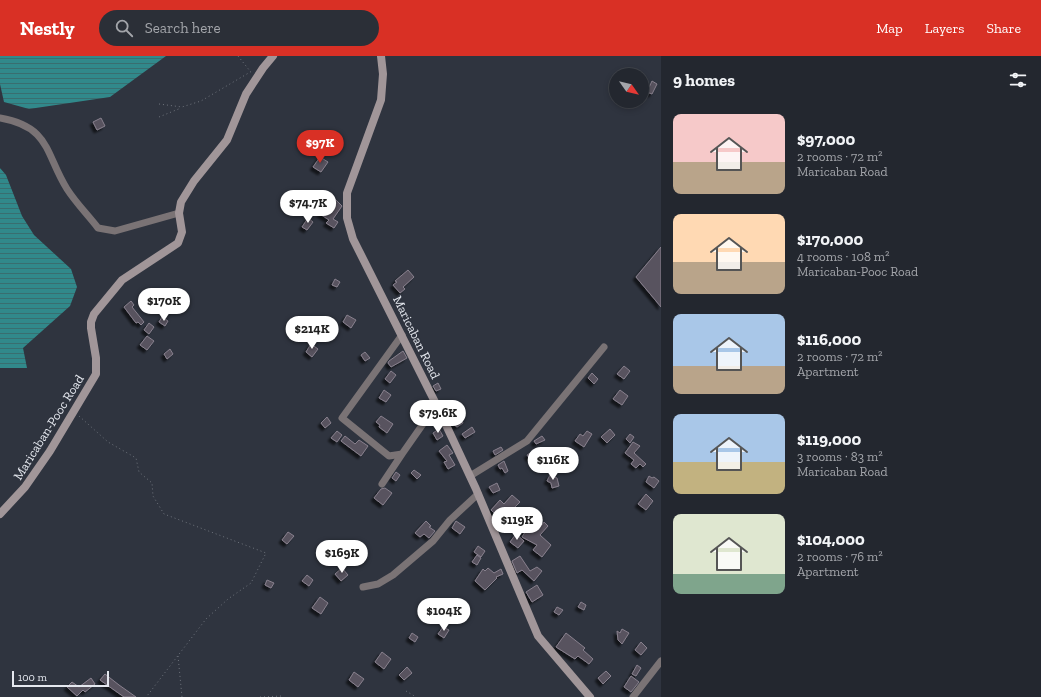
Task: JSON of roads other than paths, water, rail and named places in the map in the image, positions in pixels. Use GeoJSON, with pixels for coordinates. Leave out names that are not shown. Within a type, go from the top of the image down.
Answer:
{"type":"FeatureCollection","features":[{"type":"Feature","properties":{"kind":"street","name":"Maricaban-Pooc Road"},"geometry":{"type":"LineString","coordinates":[[0,514],[25,487],[50,452],[96,374],[96,358],[91,328],[91,322],[94,314],[122,280],[178,243],[182,232],[179,213],[181,202],[194,181],[227,140],[246,94],[263,68],[273,56]]}},
{"type":"Feature","properties":{"kind":"street","name":"Maricaban Road"},"geometry":{"type":"LineString","coordinates":[[381,56],[383,74],[381,100],[348,193],[347,218],[353,239],[437,404],[478,494],[538,636],[590,697]]}},
{"type":"Feature","properties":{"kind":"street"},"geometry":{"type":"LineString","coordinates":[[0,118],[20,123],[39,136],[51,154],[68,190],[98,228],[115,231],[179,213]]}},
{"type":"Feature","properties":{"kind":"street"},"geometry":{"type":"LineString","coordinates":[[402,335],[342,418],[389,456],[402,454]]}},
{"type":"Feature","properties":{"kind":"street"},"geometry":{"type":"LineString","coordinates":[[470,476],[527,441],[604,347]]}},
{"type":"Feature","properties":{"kind":"street"},"geometry":{"type":"LineString","coordinates":[[382,484],[437,404]]}},
{"type":"Feature","properties":{"kind":"street"},"geometry":{"type":"LineString","coordinates":[[363,587],[378,584],[393,575],[433,541],[450,520],[478,494]]}},
{"type":"Feature","properties":{"kind":"street"},"geometry":{"type":"LineString","coordinates":[[633,697],[661,661]]}}]}
